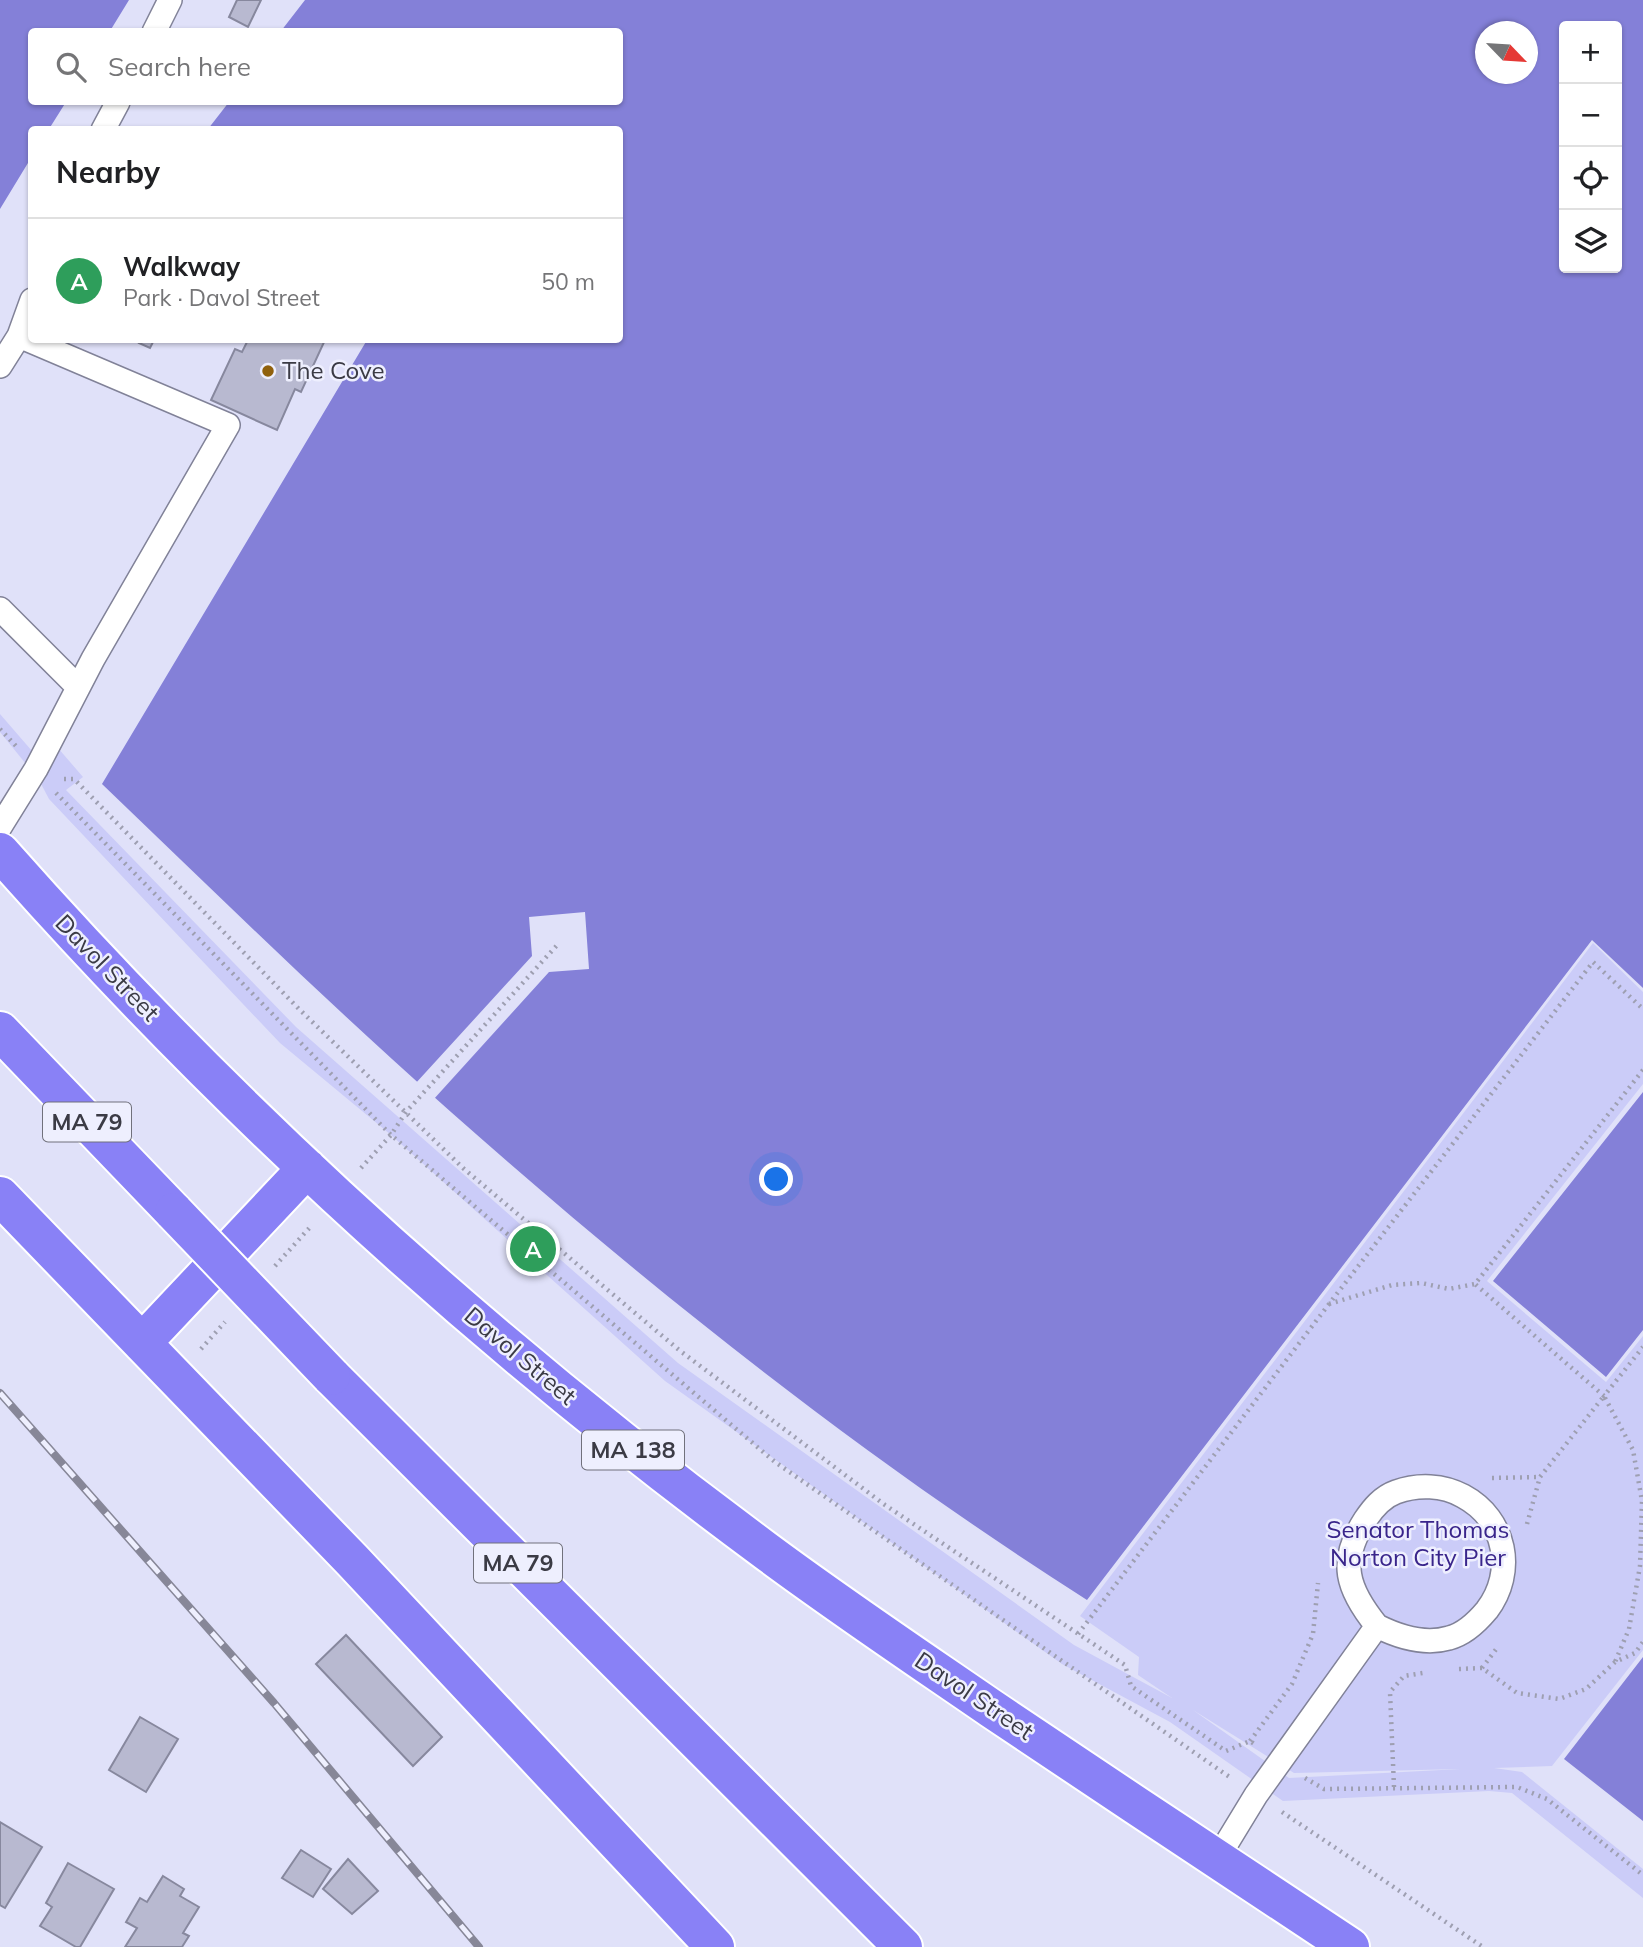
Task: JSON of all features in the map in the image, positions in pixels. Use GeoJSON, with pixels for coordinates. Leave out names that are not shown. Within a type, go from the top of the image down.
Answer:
{"type":"FeatureCollection","features":[{"type":"Feature","properties":{"kind":"highway","name":"Davol Street"},"geometry":{"type":"LineString","coordinates":[[0,852],[178,1042],[307,1168],[516,1354],[709,1508],[909,1653],[1350,1947]]}},
{"type":"Feature","properties":{"kind":"highway","name":"MA 79"},"geometry":{"type":"LineString","coordinates":[[0,1031],[331,1376],[903,1947]]}},
{"type":"Feature","properties":{"kind":"highway"},"geometry":{"type":"LineString","coordinates":[[142,1343],[307,1168]]}},
{"type":"Feature","properties":{"kind":"highway"},"geometry":{"type":"LineString","coordinates":[[0,1196],[352,1560],[715,1947]]}},
{"type":"Feature","properties":{"kind":"lane"},"geometry":{"type":"LineString","coordinates":[[156,28],[170,0]]}},
{"type":"Feature","properties":{"kind":"lane"},"geometry":{"type":"LineString","coordinates":[[105,126],[116,105]]}},
{"type":"Feature","properties":{"kind":"lane"},"geometry":{"type":"LineString","coordinates":[[0,366],[19,336],[28,311]]}},
{"type":"Feature","properties":{"kind":"lane"},"geometry":{"type":"LineString","coordinates":[[19,336],[28,340]]}},
{"type":"Feature","properties":{"kind":"lane"},"geometry":{"type":"LineString","coordinates":[[0,827],[36,769],[78,687],[228,425],[35,343]]}},
{"type":"Feature","properties":{"kind":"lane"},"geometry":{"type":"LineString","coordinates":[[0,609],[78,687]]}},
{"type":"Feature","properties":{"kind":"lane"},"geometry":{"type":"LineString","coordinates":[[1412,1487],[1436,1487],[1454,1491],[1476,1503],[1491,1519],[1502,1543],[1505,1568],[1496,1597],[1476,1624],[1450,1638],[1423,1640],[1398,1636],[1377,1626],[1358,1603],[1349,1573],[1350,1550],[1373,1507],[1393,1493],[1412,1487]]}},
{"type":"Feature","properties":{"kind":"lane"},"geometry":{"type":"LineString","coordinates":[[1217,1859],[1256,1795],[1377,1626]]}},
{"type":"Feature","properties":{"kind":"path"},"geometry":{"type":"LineString","coordinates":[[36,769],[391,1135],[775,1462],[1256,1795],[1483,1947]]}},
{"type":"Feature","properties":{"kind":"path"},"geometry":{"type":"LineString","coordinates":[[74,779],[299,1009],[463,1168],[679,1350],[885,1505],[1125,1665],[1131,1686],[1226,1751],[1250,1741],[1324,1789],[1517,1787],[1539,1795],[1643,1875]]}},
{"type":"Feature","properties":{"kind":"path"},"geometry":{"type":"LineString","coordinates":[[391,1135],[406,1112],[559,943]]}},
{"type":"Feature","properties":{"kind":"path"},"geometry":{"type":"LineString","coordinates":[[1078,1635],[1593,962],[1643,1009]]}},
{"type":"Feature","properties":{"kind":"path"},"geometry":{"type":"LineString","coordinates":[[1329,1304],[1392,1286],[1421,1283],[1449,1289],[1475,1284],[1643,1070]]}},
{"type":"Feature","properties":{"kind":"path"},"geometry":{"type":"LineString","coordinates":[[1475,1284],[1604,1396],[1633,1450],[1642,1501],[1641,1571],[1629,1629],[1615,1662]]}},
{"type":"Feature","properties":{"kind":"path"},"geometry":{"type":"LineString","coordinates":[[1525,1530],[1540,1477],[1643,1347]]}},
{"type":"Feature","properties":{"kind":"path"},"geometry":{"type":"LineString","coordinates":[[1489,1478],[1540,1477]]}},
{"type":"Feature","properties":{"kind":"path"},"geometry":{"type":"LineString","coordinates":[[1447,1670],[1482,1668],[1517,1693],[1559,1699],[1586,1689],[1615,1662],[1635,1653],[1643,1642]]}},
{"type":"Feature","properties":{"kind":"path"},"geometry":{"type":"LineString","coordinates":[[1482,1668],[1498,1646]]}},
{"type":"Feature","properties":{"kind":"path"},"geometry":{"type":"LineString","coordinates":[[1394,1787],[1390,1692],[1404,1676],[1425,1672]]}},
{"type":"Feature","properties":{"kind":"green space","name":"Senator Thomas Norton City Pier"},"geometry":{"type":"Polygon","coordinates":[[[0,714],[45,766],[58,748],[83,777],[66,790],[296,1027],[678,1363],[1074,1645],[1172,1698],[1138,1675],[1139,1657],[1080,1616],[1593,943],[1643,992],[1643,1084],[1487,1281],[1606,1382],[1643,1336],[1643,1650],[1552,1766],[1494,1768],[1522,1772],[1643,1869],[1643,1898],[1512,1793],[1489,1791],[1283,1801],[1170,1722],[1062,1664],[665,1381],[391,1135],[280,1043],[49,799],[39,780],[0,732],[0,714]],[[1193,1710],[1289,1778],[1460,1769],[1294,1773],[1193,1710]]]}},
{"type":"Feature","properties":{"kind":"shaded area"},"geometry":{"type":"Polygon","coordinates":[[[0,0],[129,0],[112,28],[28,28],[28,105],[64,105],[51,126],[28,126],[28,163],[0,209],[0,0]]]}},
{"type":"Feature","properties":{"kind":"shaded area"},"geometry":{"type":"Polygon","coordinates":[[[305,0],[1643,0],[1643,988],[1592,940],[1087,1600],[904,1477],[728,1344],[642,1275],[392,1059],[102,784],[365,343],[623,343],[623,126],[210,126],[227,105],[623,105],[623,28],[283,28],[305,0]]]}},
{"type":"Feature","properties":{"kind":"shaded area"},"geometry":{"type":"Polygon","coordinates":[[[1643,1092],[1643,1330],[1606,1377],[1493,1281],[1643,1092]]]}},
{"type":"Feature","properties":{"kind":"shaded area"},"geometry":{"type":"Polygon","coordinates":[[[1643,1657],[1643,1821],[1564,1759],[1643,1657]]]}},
{"type":"Feature","properties":{"kind":"pier"},"geometry":{"type":"Polygon","coordinates":[[[585,912],[589,969],[549,972],[433,1100],[415,1084],[532,956],[529,917],[585,912]]]}},
{"type":"Feature","properties":{"kind":"building"},"geometry":{"type":"Polygon","coordinates":[[[237,0],[261,0],[248,27],[229,17],[237,0]]]}},
{"type":"Feature","properties":{"kind":"building"},"geometry":{"type":"Polygon","coordinates":[[[139,343],[152,343],[150,348],[139,343]]]}},
{"type":"Feature","properties":{"kind":"building","name":"The Cove"},"geometry":{"type":"Polygon","coordinates":[[[246,343],[324,343],[301,392],[295,389],[277,430],[211,400],[235,349],[242,352],[246,343]]]}},
{"type":"Feature","properties":{"kind":"building"},"geometry":{"type":"Polygon","coordinates":[[[346,1635],[442,1737],[413,1766],[316,1664],[346,1635]]]}},
{"type":"Feature","properties":{"kind":"building"},"geometry":{"type":"Polygon","coordinates":[[[140,1717],[178,1739],[146,1792],[109,1770],[140,1717]]]}},
{"type":"Feature","properties":{"kind":"building"},"geometry":{"type":"Polygon","coordinates":[[[0,1822],[42,1847],[5,1908],[0,1905],[0,1822]]]}},
{"type":"Feature","properties":{"kind":"building"},"geometry":{"type":"Polygon","coordinates":[[[301,1850],[331,1869],[313,1897],[282,1878],[301,1850]]]}},
{"type":"Feature","properties":{"kind":"building"},"geometry":{"type":"Polygon","coordinates":[[[348,1859],[378,1891],[352,1914],[323,1889],[348,1859]]]}},
{"type":"Feature","properties":{"kind":"building"},"geometry":{"type":"Polygon","coordinates":[[[68,1863],[114,1889],[80,1947],[40,1926],[52,1907],[46,1903],[68,1863]]]}},
{"type":"Feature","properties":{"kind":"building"},"geometry":{"type":"Polygon","coordinates":[[[163,1876],[184,1889],[180,1896],[199,1907],[183,1933],[189,1936],[182,1947],[125,1947],[137,1928],[126,1922],[140,1898],[147,1902],[163,1876]]]}},
{"type":"Feature","properties":{"kind":"railway"},"geometry":{"type":"LineString","coordinates":[[0,1393],[274,1703],[479,1947]]}},
{"type":"Feature","properties":{"kind":"place","name":"The Cove"},"geometry":{"type":"Point","coordinates":[268,371]}},
{"type":"Feature","properties":{"kind":"place","name":"Walkway"},"geometry":{"type":"Point","coordinates":[533,1249]}}]}
